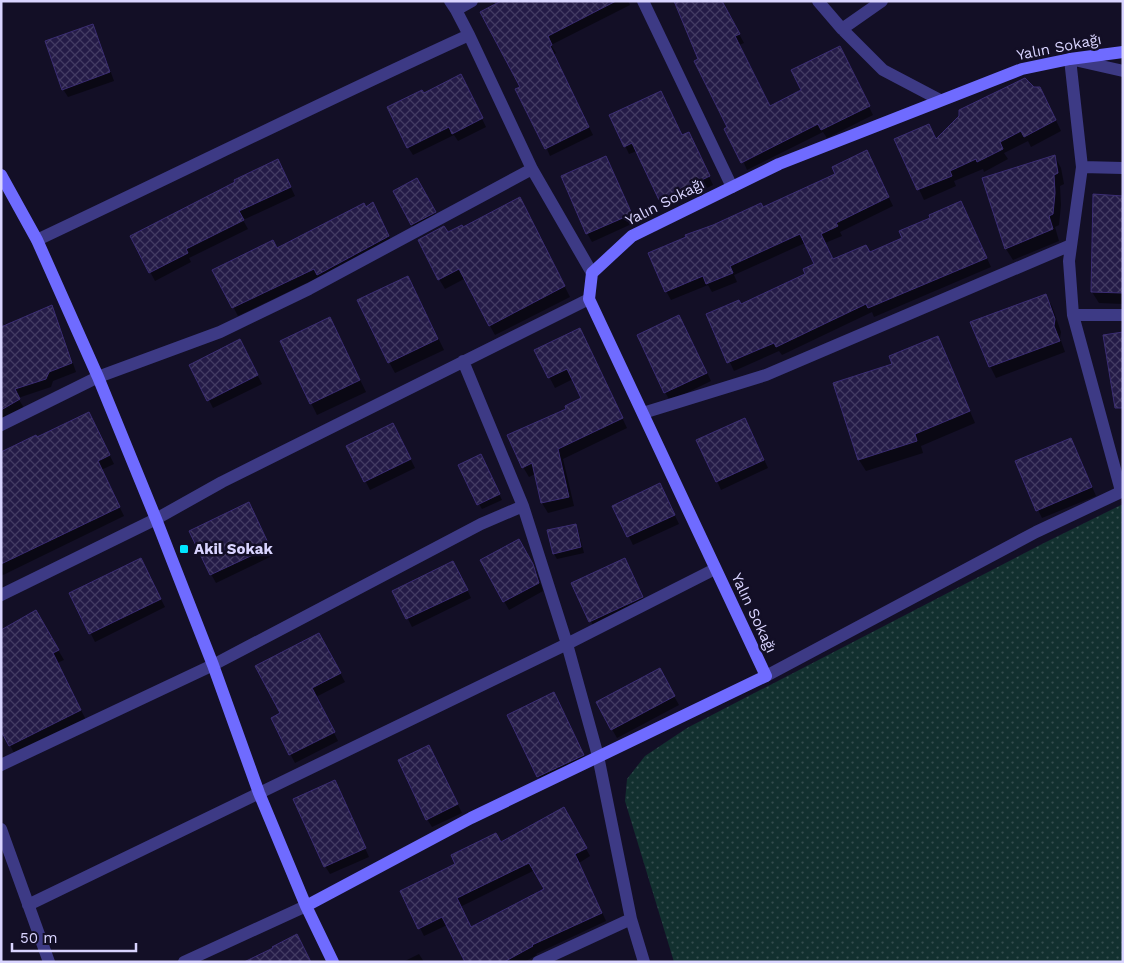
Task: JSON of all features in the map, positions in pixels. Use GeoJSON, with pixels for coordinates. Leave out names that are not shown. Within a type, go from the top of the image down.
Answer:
{"type":"FeatureCollection","features":[{"type":"Feature","properties":{"kind":"street"},"geometry":{"type":"LineString","coordinates":[[1,595],[156,519],[231,478],[589,299],[592,273],[532,169],[469,34],[453,5],[472,1]]}},
{"type":"Feature","properties":{"kind":"street"},"geometry":{"type":"LineString","coordinates":[[643,1],[732,187]]}},
{"type":"Feature","properties":{"kind":"street"},"geometry":{"type":"LineString","coordinates":[[818,1],[842,29],[883,70],[940,100]]}},
{"type":"Feature","properties":{"kind":"street"},"geometry":{"type":"LineString","coordinates":[[842,29],[882,1]]}},
{"type":"Feature","properties":{"kind":"street"},"geometry":{"type":"LineString","coordinates":[[37,240],[469,34]]}},
{"type":"Feature","properties":{"kind":"street","name":"Yalın Sokağı"},"geometry":{"type":"LineString","coordinates":[[592,273],[632,236],[779,164],[1022,69],[1070,59],[1123,52]]}},
{"type":"Feature","properties":{"kind":"street"},"geometry":{"type":"LineString","coordinates":[[184,962],[306,906],[471,818],[766,676],[1036,532],[1122,491],[1073,314],[1069,261],[1082,167],[1070,59],[1123,71]]}},
{"type":"Feature","properties":{"kind":"street"},"geometry":{"type":"LineString","coordinates":[[1082,167],[1123,168]]}},
{"type":"Feature","properties":{"kind":"street"},"geometry":{"type":"LineString","coordinates":[[1,426],[98,377],[220,332],[318,284],[532,169]]}},
{"type":"Feature","properties":{"kind":"street"},"geometry":{"type":"LineString","coordinates":[[1,175],[37,240],[98,377],[213,665],[259,793],[306,906],[333,962]]}},
{"type":"Feature","properties":{"kind":"street"},"geometry":{"type":"LineString","coordinates":[[643,413],[766,375],[1071,245]]}},
{"type":"Feature","properties":{"kind":"street","name":"Yalın Sokağı"},"geometry":{"type":"LineString","coordinates":[[589,299],[766,676]]}},
{"type":"Feature","properties":{"kind":"street"},"geometry":{"type":"LineString","coordinates":[[1073,314],[1123,315]]}},
{"type":"Feature","properties":{"kind":"street"},"geometry":{"type":"LineString","coordinates":[[463,361],[523,506],[567,644],[598,756],[631,919],[644,962]]}},
{"type":"Feature","properties":{"kind":"street"},"geometry":{"type":"LineString","coordinates":[[1,765],[213,665],[481,524],[523,506]]}},
{"type":"Feature","properties":{"kind":"street"},"geometry":{"type":"LineString","coordinates":[[28,905],[567,644],[715,569]]}},
{"type":"Feature","properties":{"kind":"street"},"geometry":{"type":"LineString","coordinates":[[1,829],[48,962]]}},
{"type":"Feature","properties":{"kind":"street"},"geometry":{"type":"LineString","coordinates":[[538,962],[631,919]]}},
{"type":"Feature","properties":{"kind":"green space"},"geometry":{"type":"Polygon","coordinates":[[[1123,505],[1123,962],[674,962],[625,801],[627,779],[645,756],[687,728],[1123,505]]]}},
{"type":"Feature","properties":{"kind":"building"},"geometry":{"type":"Polygon","coordinates":[[[501,1],[616,1],[548,36],[552,45],[550,46],[589,127],[545,149],[515,89],[520,87],[480,12],[501,1]]]}},
{"type":"Feature","properties":{"kind":"building"},"geometry":{"type":"Polygon","coordinates":[[[674,1],[722,1],[740,34],[735,36],[770,106],[801,90],[791,70],[840,46],[870,106],[821,130],[818,124],[741,163],[724,129],[727,127],[694,61],[698,59],[674,1]]]}},
{"type":"Feature","properties":{"kind":"building"},"geometry":{"type":"Polygon","coordinates":[[[93,24],[110,72],[62,90],[45,41],[93,24]]]}},
{"type":"Feature","properties":{"kind":"building"},"geometry":{"type":"Polygon","coordinates":[[[461,74],[483,118],[452,134],[449,127],[407,148],[387,107],[422,90],[424,93],[461,74]]]}},
{"type":"Feature","properties":{"kind":"building"},"geometry":{"type":"Polygon","coordinates":[[[1025,78],[1034,87],[1040,87],[1056,120],[1024,137],[1021,131],[1000,142],[1003,149],[977,162],[976,159],[950,171],[952,176],[917,190],[894,139],[929,124],[936,139],[959,116],[959,110],[1025,78]]]}},
{"type":"Feature","properties":{"kind":"building"},"geometry":{"type":"Polygon","coordinates":[[[661,91],[682,135],[689,132],[710,176],[659,200],[632,143],[624,147],[609,115],[661,91]]]}},
{"type":"Feature","properties":{"kind":"building"},"geometry":{"type":"Polygon","coordinates":[[[867,150],[889,197],[836,223],[838,226],[821,234],[833,259],[866,245],[870,252],[902,238],[899,231],[930,218],[929,215],[961,201],[987,258],[868,308],[866,304],[776,347],[774,343],[727,363],[706,314],[739,300],[741,304],[805,274],[803,269],[814,264],[800,234],[730,266],[733,273],[706,284],[703,276],[665,292],[648,253],[761,203],[763,207],[835,174],[832,167],[867,150]]]}},
{"type":"Feature","properties":{"kind":"building"},"geometry":{"type":"Polygon","coordinates":[[[1055,155],[1058,173],[1054,175],[1053,214],[1049,216],[1053,229],[1005,249],[982,178],[1055,155]]]}},
{"type":"Feature","properties":{"kind":"building"},"geometry":{"type":"Polygon","coordinates":[[[606,156],[632,214],[586,234],[561,176],[606,156]]]}},
{"type":"Feature","properties":{"kind":"building"},"geometry":{"type":"Polygon","coordinates":[[[278,159],[291,187],[239,211],[244,220],[186,249],[188,253],[149,273],[130,236],[235,182],[234,180],[278,159]]]}},
{"type":"Feature","properties":{"kind":"building"},"geometry":{"type":"Polygon","coordinates":[[[417,178],[436,212],[411,225],[393,191],[417,178]]]}},
{"type":"Feature","properties":{"kind":"building"},"geometry":{"type":"Polygon","coordinates":[[[1093,194],[1123,196],[1123,293],[1091,292],[1093,194]]]}},
{"type":"Feature","properties":{"kind":"building"},"geometry":{"type":"Polygon","coordinates":[[[520,197],[565,286],[489,326],[459,269],[438,280],[418,240],[444,226],[448,232],[462,225],[463,227],[520,197]]]}},
{"type":"Feature","properties":{"kind":"building"},"geometry":{"type":"Polygon","coordinates":[[[373,202],[389,236],[317,275],[314,269],[232,308],[212,270],[273,240],[277,248],[364,203],[366,207],[373,202]]]}},
{"type":"Feature","properties":{"kind":"building"},"geometry":{"type":"Polygon","coordinates":[[[408,276],[438,339],[388,363],[357,300],[408,276]]]}},
{"type":"Feature","properties":{"kind":"building"},"geometry":{"type":"Polygon","coordinates":[[[1046,294],[1060,341],[989,367],[970,322],[1046,294]]]}},
{"type":"Feature","properties":{"kind":"building"},"geometry":{"type":"Polygon","coordinates":[[[52,305],[72,363],[49,372],[46,379],[15,389],[20,399],[1,410],[1,327],[52,305]]]}},
{"type":"Feature","properties":{"kind":"building"},"geometry":{"type":"Polygon","coordinates":[[[679,315],[707,373],[664,393],[637,335],[679,315]]]}},
{"type":"Feature","properties":{"kind":"building"},"geometry":{"type":"Polygon","coordinates":[[[330,317],[360,380],[310,404],[280,341],[330,317]]]}},
{"type":"Feature","properties":{"kind":"building"},"geometry":{"type":"Polygon","coordinates":[[[580,328],[623,418],[558,449],[569,497],[541,503],[532,463],[522,468],[507,435],[566,409],[565,406],[581,398],[567,369],[548,378],[534,350],[580,328]]]}},
{"type":"Feature","properties":{"kind":"building"},"geometry":{"type":"Polygon","coordinates":[[[1123,332],[1123,408],[1115,408],[1103,335],[1123,332]]]}},
{"type":"Feature","properties":{"kind":"building"},"geometry":{"type":"Polygon","coordinates":[[[938,336],[970,411],[915,434],[917,441],[858,460],[833,383],[892,364],[889,356],[938,336]]]}},
{"type":"Feature","properties":{"kind":"building"},"geometry":{"type":"Polygon","coordinates":[[[240,339],[258,375],[207,401],[189,365],[240,339]]]}},
{"type":"Feature","properties":{"kind":"building"},"geometry":{"type":"Polygon","coordinates":[[[89,412],[110,455],[98,461],[120,507],[1,564],[1,452],[89,412]]]}},
{"type":"Feature","properties":{"kind":"building"},"geometry":{"type":"Polygon","coordinates":[[[745,418],[764,460],[716,482],[696,440],[745,418]]]}},
{"type":"Feature","properties":{"kind":"building"},"geometry":{"type":"Polygon","coordinates":[[[393,423],[411,459],[364,482],[346,446],[393,423]]]}},
{"type":"Feature","properties":{"kind":"building"},"geometry":{"type":"Polygon","coordinates":[[[1071,438],[1092,487],[1036,511],[1015,461],[1071,438]]]}},
{"type":"Feature","properties":{"kind":"building"},"geometry":{"type":"Polygon","coordinates":[[[481,454],[500,494],[477,505],[458,465],[481,454]]]}},
{"type":"Feature","properties":{"kind":"building"},"geometry":{"type":"Polygon","coordinates":[[[660,483],[675,515],[627,537],[612,506],[660,483]]]}},
{"type":"Feature","properties":{"kind":"building"},"geometry":{"type":"Polygon","coordinates":[[[249,502],[270,547],[210,575],[189,531],[249,502]]]}},
{"type":"Feature","properties":{"kind":"building"},"geometry":{"type":"Polygon","coordinates":[[[576,524],[581,547],[553,554],[547,530],[576,524]]]}},
{"type":"Feature","properties":{"kind":"building"},"geometry":{"type":"Polygon","coordinates":[[[519,539],[533,564],[539,583],[503,602],[480,560],[519,539]]]}},
{"type":"Feature","properties":{"kind":"building"},"geometry":{"type":"Polygon","coordinates":[[[141,558],[161,599],[89,634],[69,593],[141,558]]]}},
{"type":"Feature","properties":{"kind":"building"},"geometry":{"type":"Polygon","coordinates":[[[625,558],[643,597],[589,622],[571,583],[625,558]]]}},
{"type":"Feature","properties":{"kind":"building"},"geometry":{"type":"Polygon","coordinates":[[[453,561],[468,590],[406,619],[392,591],[453,561]]]}},
{"type":"Feature","properties":{"kind":"building"},"geometry":{"type":"Polygon","coordinates":[[[36,610],[59,650],[53,653],[81,710],[9,746],[1,731],[1,630],[36,610]]]}},
{"type":"Feature","properties":{"kind":"building"},"geometry":{"type":"Polygon","coordinates":[[[319,633],[341,673],[312,688],[335,732],[289,755],[271,718],[280,713],[255,666],[319,633]]]}},
{"type":"Feature","properties":{"kind":"building"},"geometry":{"type":"Polygon","coordinates":[[[660,668],[675,696],[611,730],[596,702],[660,668]]]}},
{"type":"Feature","properties":{"kind":"building"},"geometry":{"type":"Polygon","coordinates":[[[554,692],[584,755],[537,777],[507,715],[554,692]]]}},
{"type":"Feature","properties":{"kind":"building"},"geometry":{"type":"Polygon","coordinates":[[[429,745],[458,804],[426,820],[398,760],[429,745]]]}},
{"type":"Feature","properties":{"kind":"building"},"geometry":{"type":"Polygon","coordinates":[[[335,780],[366,848],[324,867],[293,799],[335,780]]]}},
{"type":"Feature","properties":{"kind":"building"},"geometry":{"type":"Polygon","coordinates":[[[564,807],[587,848],[575,854],[602,913],[532,945],[504,962],[465,962],[442,917],[418,929],[400,891],[455,864],[451,855],[496,833],[501,842],[564,807]],[[529,863],[457,898],[471,927],[544,889],[529,863]]]}},
{"type":"Feature","properties":{"kind":"building"},"geometry":{"type":"Polygon","coordinates":[[[297,934],[311,962],[244,962],[273,948],[297,934]]]}},
{"type":"Feature","properties":{"kind":"place","name":"Akil Sokak"},"geometry":{"type":"Point","coordinates":[184,549]}}]}
